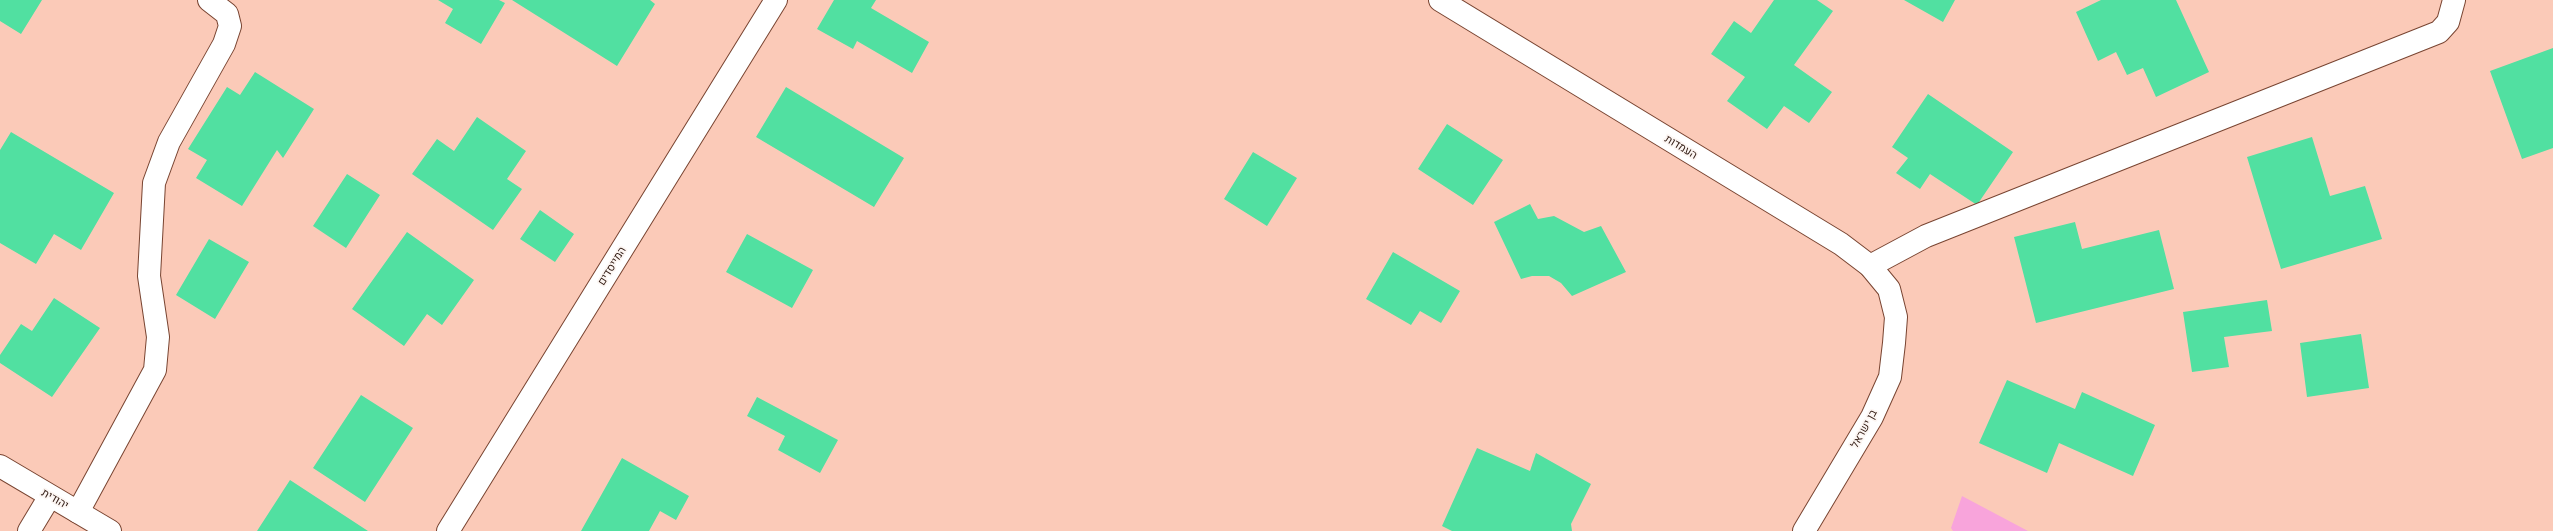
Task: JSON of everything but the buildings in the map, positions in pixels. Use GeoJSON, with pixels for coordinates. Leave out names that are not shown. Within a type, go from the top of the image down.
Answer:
{"type":"FeatureCollection","features":[{"type":"Feature","properties":{"kind":"street"},"geometry":{"type":"LineString","coordinates":[[78,512],[155,370],[158,337],[149,276],[154,183],[168,142],[224,44],[230,26],[227,14],[209,0]]}},
{"type":"Feature","properties":{"kind":"street","name":"המייסדים"},"geometry":{"type":"LineString","coordinates":[[448,531],[776,0]]}},
{"type":"Feature","properties":{"kind":"street","name":"העמדות"},"geometry":{"type":"LineString","coordinates":[[1440,0],[1841,244],[1870,266],[1889,289],[1896,318]]}},
{"type":"Feature","properties":{"kind":"street"},"geometry":{"type":"LineString","coordinates":[[1870,266],[1926,236],[2439,32],[2448,22],[2454,0]]}},
{"type":"Feature","properties":{"kind":"street","name":"בן ישראל"},"geometry":{"type":"LineString","coordinates":[[1804,531],[1872,417],[1890,377],[1896,318]]}},
{"type":"Feature","properties":{"kind":"street","name":"יהודית"},"geometry":{"type":"LineString","coordinates":[[0,466],[110,531]]}},
{"type":"Feature","properties":{"kind":"street"},"geometry":{"type":"LineString","coordinates":[[29,531],[50,496]]}},
{"type":"Feature","properties":{"kind":"shaded area"},"geometry":{"type":"Polygon","coordinates":[[[1962,496],[2028,531],[1953,531],[1951,528],[1962,496]]]}}]}
